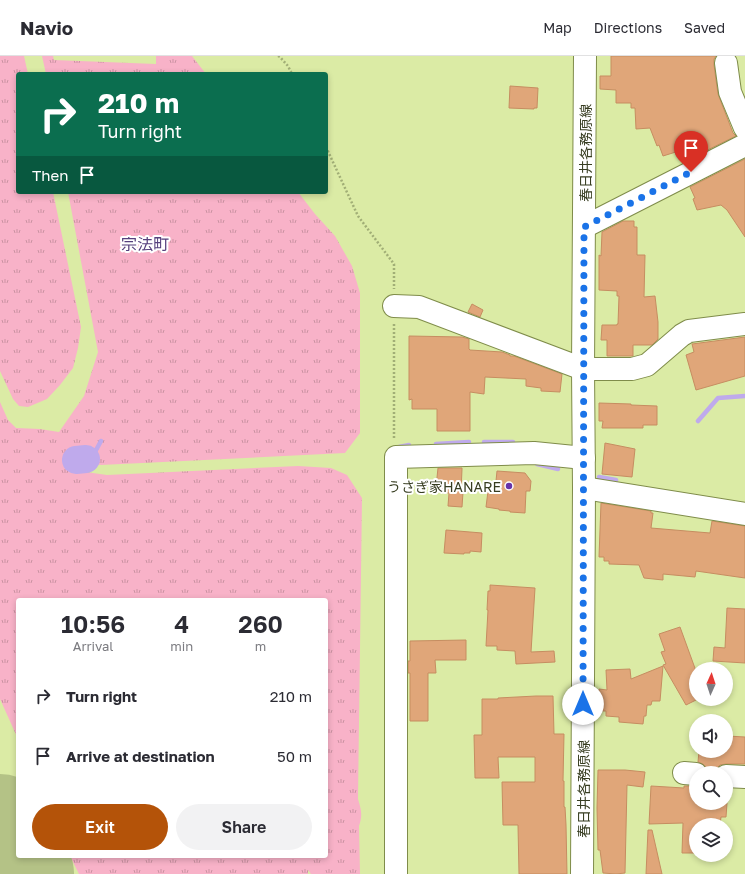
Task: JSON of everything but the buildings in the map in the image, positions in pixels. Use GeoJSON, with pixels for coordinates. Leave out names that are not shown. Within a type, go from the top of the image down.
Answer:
{"type":"FeatureCollection","features":[{"type":"Feature","properties":{"kind":"street","name":"春日井各務原線"},"geometry":{"type":"LineString","coordinates":[[582,874],[585,56]]}},
{"type":"Feature","properties":{"kind":"street"},"geometry":{"type":"LineString","coordinates":[[726,63],[730,92],[745,128]]}},
{"type":"Feature","properties":{"kind":"street"},"geometry":{"type":"LineString","coordinates":[[584,227],[745,145]]}},
{"type":"Feature","properties":{"kind":"street"},"geometry":{"type":"LineString","coordinates":[[394,306],[419,307],[583,368],[632,369],[647,365],[682,335],[689,331],[745,324]]}},
{"type":"Feature","properties":{"kind":"street"},"geometry":{"type":"LineString","coordinates":[[396,874],[396,457],[534,453],[584,458]]}},
{"type":"Feature","properties":{"kind":"street"},"geometry":{"type":"LineString","coordinates":[[584,488],[745,514]]}},
{"type":"Feature","properties":{"kind":"street"},"geometry":{"type":"LineString","coordinates":[[733,776],[745,777]]}},
{"type":"Feature","properties":{"kind":"path"},"geometry":{"type":"LineString","coordinates":[[278,56],[288,66],[291,72]]}},
{"type":"Feature","properties":{"kind":"green space"},"geometry":{"type":"Polygon","coordinates":[[[0,56],[24,56],[28,72],[16,72],[16,194],[53,194],[81,327],[73,368],[47,399],[28,407],[19,406],[13,399],[0,371],[0,56]]]}},
{"type":"Feature","properties":{"kind":"green space"},"geometry":{"type":"Polygon","coordinates":[[[42,56],[53,56],[54,60],[156,64],[156,56],[192,56],[204,72],[46,72],[42,56]]]}},
{"type":"Feature","properties":{"kind":"green space"},"geometry":{"type":"Polygon","coordinates":[[[68,194],[300,194],[335,236],[352,266],[360,293],[360,433],[345,453],[101,465],[88,463],[86,472],[107,475],[298,466],[331,468],[347,475],[362,498],[358,799],[361,809],[359,826],[360,874],[311,874],[308,870],[308,874],[79,874],[71,858],[328,858],[328,598],[16,598],[16,735],[0,699],[0,402],[8,420],[16,428],[40,429],[59,432],[84,396],[98,352],[68,194]]]}},
{"type":"Feature","properties":{"kind":"waterway"},"geometry":{"type":"LineString","coordinates":[[698,421],[718,398],[745,396]]}},
{"type":"Feature","properties":{"kind":"waterway"},"geometry":{"type":"LineString","coordinates":[[86,459],[95,452],[101,441]]}},
{"type":"Feature","properties":{"kind":"waterway"},"geometry":{"type":"LineString","coordinates":[[436,444],[469,442]]}},
{"type":"Feature","properties":{"kind":"waterway"},"geometry":{"type":"LineString","coordinates":[[484,442],[513,442]]}},
{"type":"Feature","properties":{"kind":"waterway"},"geometry":{"type":"LineString","coordinates":[[399,447],[409,445]]}},
{"type":"Feature","properties":{"kind":"waterway"},"geometry":{"type":"LineString","coordinates":[[86,459],[97,462]]}},
{"type":"Feature","properties":{"kind":"waterway"},"geometry":{"type":"LineString","coordinates":[[76,460],[86,459]]}},
{"type":"Feature","properties":{"kind":"waterway"},"geometry":{"type":"LineString","coordinates":[[537,464],[558,469]]}},
{"type":"Feature","properties":{"kind":"waterway"},"geometry":{"type":"LineString","coordinates":[[599,477],[616,480]]}},
{"type":"Feature","properties":{"kind":"runway"},"geometry":{"type":"LineString","coordinates":[[0,826],[22,874]]}},
{"type":"Feature","properties":{"kind":"place","name":"うさぎ家HANARE"},"geometry":{"type":"Point","coordinates":[509,486]}},
{"type":"Feature","properties":{"kind":"district","name":"宗法町"},"geometry":{"type":"Point","coordinates":[145,244]}},
{"type":"Feature","properties":{"kind":"route"},"geometry":{"type":"LineString","coordinates":[[583,704],[584,227],[691,172]]}}]}
